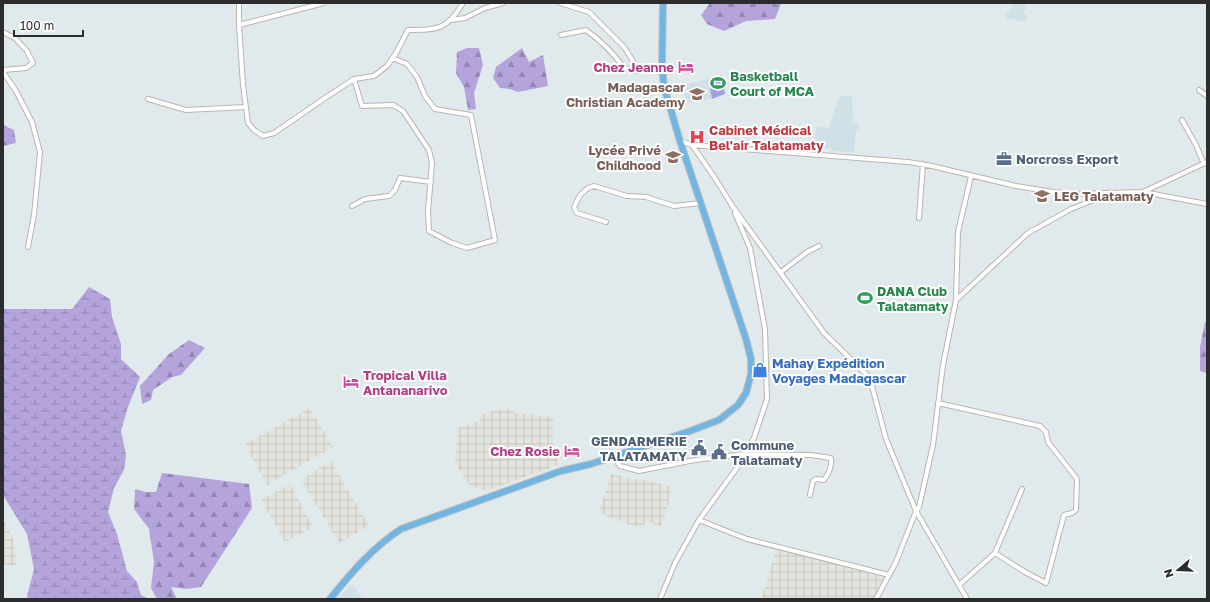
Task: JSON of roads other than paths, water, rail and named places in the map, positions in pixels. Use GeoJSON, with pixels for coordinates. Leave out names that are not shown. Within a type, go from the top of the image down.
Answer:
{"type":"FeatureCollection","features":[{"type":"Feature","properties":{"kind":"main road"},"geometry":{"type":"LineString","coordinates":[[330,599],[372,551],[401,529],[561,471],[591,464],[715,422],[733,411],[746,393],[751,374],[751,359],[746,339],[680,141],[664,87],[662,65],[663,3]]}},
{"type":"Feature","properties":{"kind":"street"},"geometry":{"type":"LineString","coordinates":[[239,3],[239,25],[248,123],[254,130],[263,136],[274,133],[354,79],[374,76],[387,66],[393,58],[408,30],[429,30],[443,26],[455,16],[463,3]]}},
{"type":"Feature","properties":{"kind":"street"},"geometry":{"type":"LineString","coordinates":[[239,25],[324,3]]}},
{"type":"Feature","properties":{"kind":"street"},"geometry":{"type":"LineString","coordinates":[[451,20],[465,18],[485,8],[503,3]]}},
{"type":"Feature","properties":{"kind":"street"},"geometry":{"type":"LineString","coordinates":[[560,3],[588,12],[624,47],[633,61],[637,71]]}},
{"type":"Feature","properties":{"kind":"street"},"geometry":{"type":"LineString","coordinates":[[561,35],[586,30],[602,42],[624,68],[637,71],[662,65]]}},
{"type":"Feature","properties":{"kind":"street"},"geometry":{"type":"LineString","coordinates":[[3,32],[15,38],[27,51],[33,63],[26,68],[3,71],[16,91],[32,122],[40,152],[34,215],[28,247]]}},
{"type":"Feature","properties":{"kind":"street"},"geometry":{"type":"LineString","coordinates":[[354,79],[362,106],[392,105],[403,110],[429,150],[432,163],[428,211],[429,231],[452,243],[467,248],[495,240],[471,115],[435,108],[425,96],[418,77],[407,64],[393,58]]}},
{"type":"Feature","properties":{"kind":"street"},"geometry":{"type":"LineString","coordinates":[[1199,90],[1207,95]]}},
{"type":"Feature","properties":{"kind":"street"},"geometry":{"type":"LineString","coordinates":[[148,99],[186,110],[246,107]]}},
{"type":"Feature","properties":{"kind":"street"},"geometry":{"type":"LineString","coordinates":[[1142,192],[1205,163],[1182,120]]}},
{"type":"Feature","properties":{"kind":"street"},"geometry":{"type":"LineString","coordinates":[[680,141],[692,145],[845,156],[923,164],[1016,186],[1053,192],[1074,194],[1142,192],[1207,204]]}},
{"type":"Feature","properties":{"kind":"street"},"geometry":{"type":"LineString","coordinates":[[692,145],[716,178],[733,207],[824,333],[868,376],[886,439],[916,511],[967,599]]}},
{"type":"Feature","properties":{"kind":"street"},"geometry":{"type":"LineString","coordinates":[[919,218],[923,164]]}},
{"type":"Feature","properties":{"kind":"street"},"geometry":{"type":"LineString","coordinates":[[876,599],[896,562],[916,511],[919,507],[933,445],[943,365],[956,300],[958,232],[971,176]]}},
{"type":"Feature","properties":{"kind":"street"},"geometry":{"type":"LineString","coordinates":[[352,206],[365,199],[389,196],[395,190],[400,178],[431,182]]}},
{"type":"Feature","properties":{"kind":"street"},"geometry":{"type":"LineString","coordinates":[[606,222],[577,213],[574,207],[580,195],[588,188],[594,186],[627,196],[646,198],[674,206],[701,203]]}},
{"type":"Feature","properties":{"kind":"street"},"geometry":{"type":"LineString","coordinates":[[956,300],[1028,233],[1071,209],[1101,197],[1106,193]]}},
{"type":"Feature","properties":{"kind":"street"},"geometry":{"type":"LineString","coordinates":[[660,599],[675,563],[699,520],[744,458],[744,454],[754,438],[766,399],[765,329],[750,248],[733,207]]}},
{"type":"Feature","properties":{"kind":"street"},"geometry":{"type":"LineString","coordinates":[[781,272],[807,252],[819,246]]}},
{"type":"Feature","properties":{"kind":"street"},"geometry":{"type":"LineString","coordinates":[[938,403],[1040,426],[1046,432],[1048,442],[1077,479],[1076,510],[1072,513],[1064,515],[1046,583],[995,553]]}},
{"type":"Feature","properties":{"kind":"street"},"geometry":{"type":"LineString","coordinates":[[613,456],[620,466],[639,471],[695,460],[744,454],[811,455],[831,458],[831,465],[826,477],[824,480],[816,479],[813,481],[810,495]]}},
{"type":"Feature","properties":{"kind":"street"},"geometry":{"type":"LineString","coordinates":[[959,585],[995,553],[1022,489]]}},
{"type":"Feature","properties":{"kind":"street"},"geometry":{"type":"LineString","coordinates":[[699,520],[747,539],[889,575]]}},
{"type":"Feature","properties":{"kind":"place","name":"Chez Jeanne"},"geometry":{"type":"Point","coordinates":[686,67]}},
{"type":"Feature","properties":{"kind":"place","name":"Basketball Court of MCA"},"geometry":{"type":"Point","coordinates":[718,83]}},
{"type":"Feature","properties":{"kind":"place","name":"Madagascar Christian Academy"},"geometry":{"type":"Point","coordinates":[697,94]}},
{"type":"Feature","properties":{"kind":"place","name":"Cabinet Médical Bel'air Talatamaty"},"geometry":{"type":"Point","coordinates":[697,137]}},
{"type":"Feature","properties":{"kind":"place","name":"Lycée Privé Childhood"},"geometry":{"type":"Point","coordinates":[673,157]}},
{"type":"Feature","properties":{"kind":"place","name":"Norcross Export"},"geometry":{"type":"Point","coordinates":[1004,159]}},
{"type":"Feature","properties":{"kind":"place","name":"LEG Talatamaty"},"geometry":{"type":"Point","coordinates":[1042,196]}},
{"type":"Feature","properties":{"kind":"place","name":"DANA Club Talatamaty"},"geometry":{"type":"Point","coordinates":[865,298]}},
{"type":"Feature","properties":{"kind":"place","name":"Mahay Expédition Voyages Madagascar"},"geometry":{"type":"Point","coordinates":[760,370]}},
{"type":"Feature","properties":{"kind":"place","name":"Tropical Villa Antananarivo"},"geometry":{"type":"Point","coordinates":[351,382]}},
{"type":"Feature","properties":{"kind":"place","name":"GENDARMERIE TALATAMATY"},"geometry":{"type":"Point","coordinates":[699,448]}},
{"type":"Feature","properties":{"kind":"place","name":"Chez Rosie"},"geometry":{"type":"Point","coordinates":[572,451]}},
{"type":"Feature","properties":{"kind":"place","name":"Commune Talatamaty"},"geometry":{"type":"Point","coordinates":[719,452]}}]}
